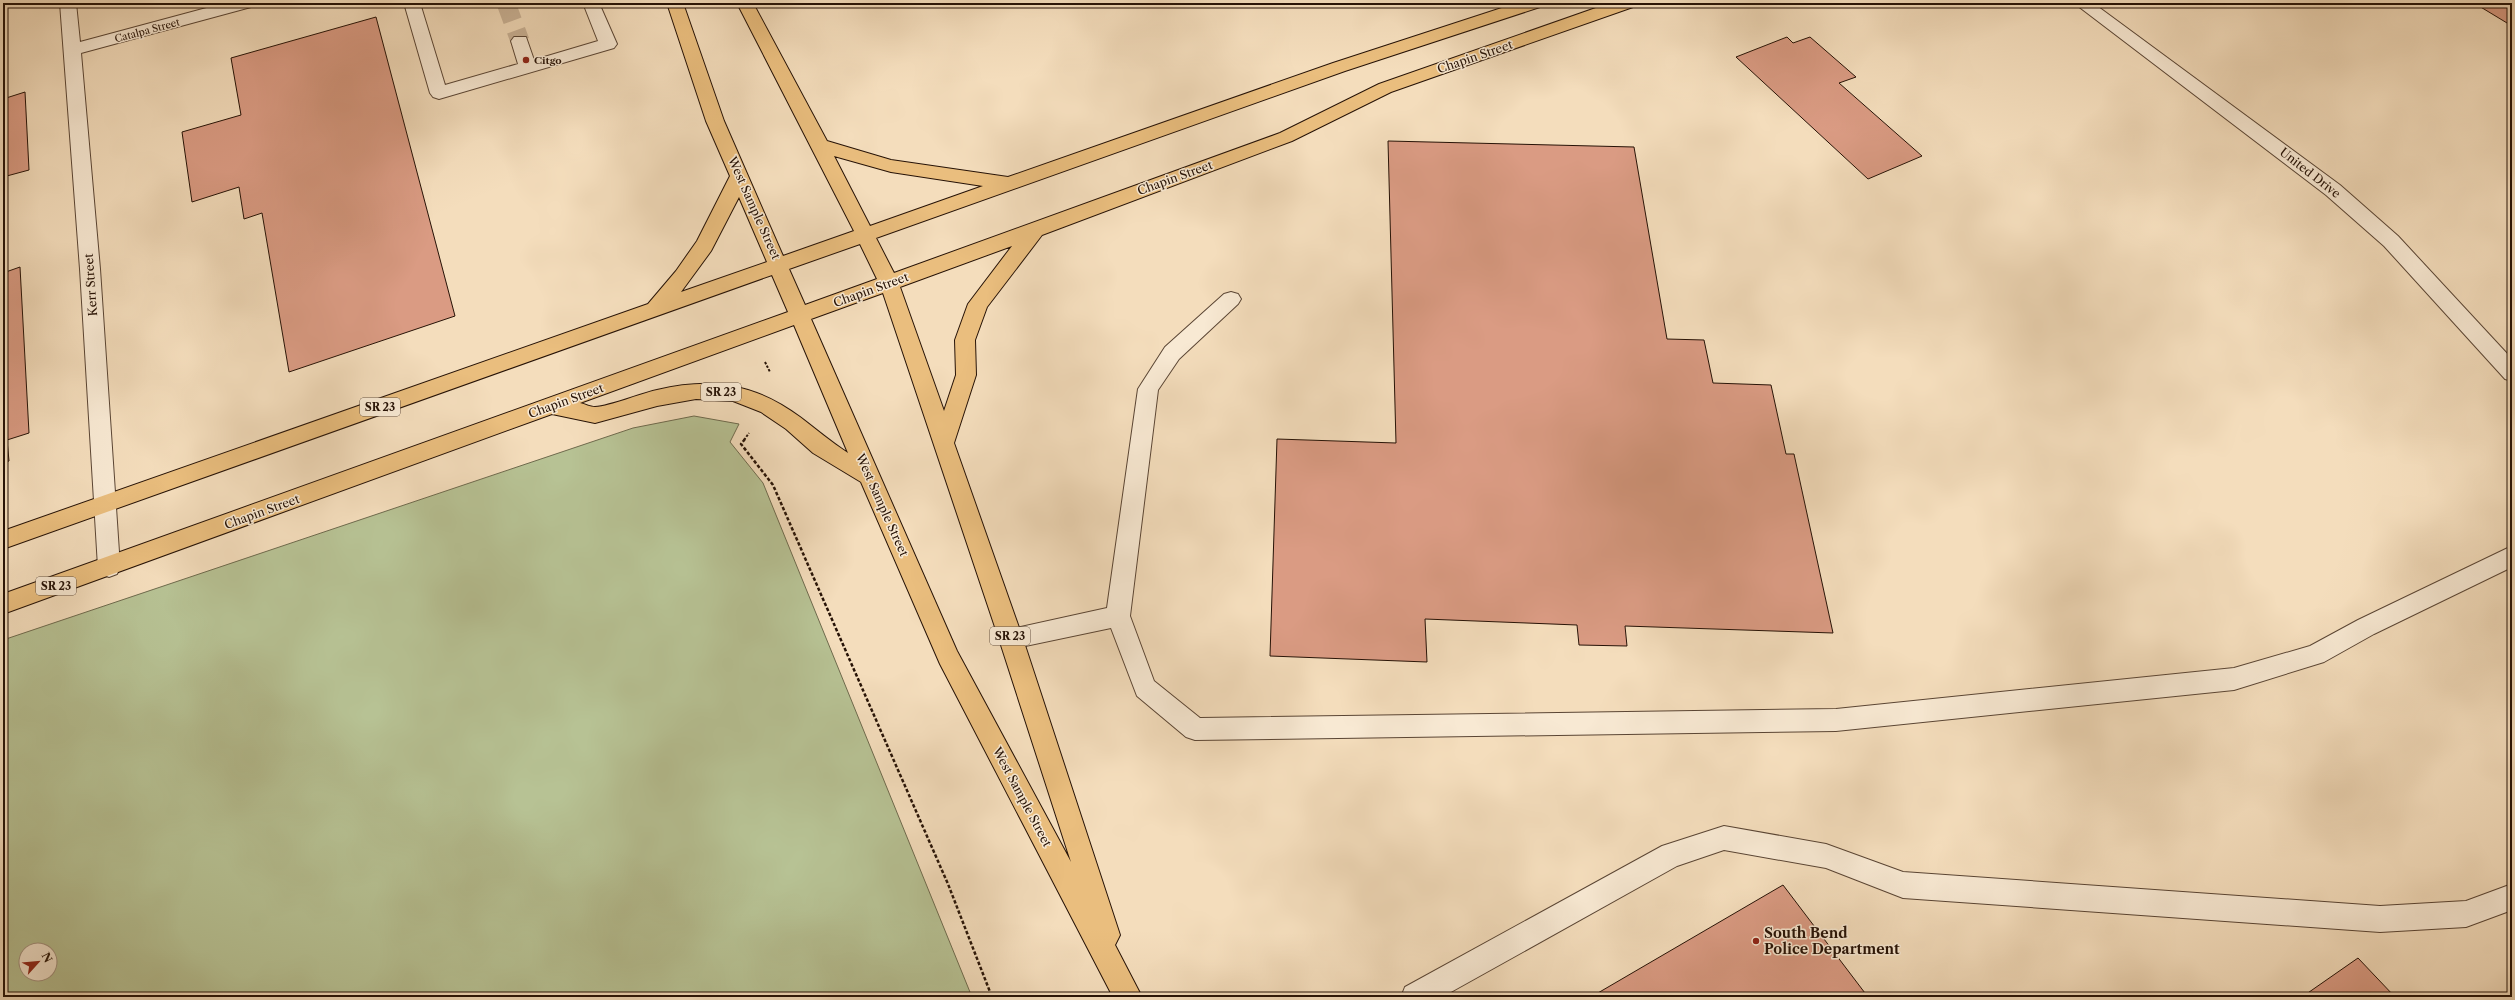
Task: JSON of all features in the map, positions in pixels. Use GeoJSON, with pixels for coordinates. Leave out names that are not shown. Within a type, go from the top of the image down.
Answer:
{"type":"FeatureCollection","features":[{"type":"Feature","properties":{"kind":"main road","name":"West Sample Street"},"geometry":{"type":"LineString","coordinates":[[674,3],[715,121],[779,265],[799,316],[948,657],[1127,994]]}},
{"type":"Feature","properties":{"kind":"main road","name":"West Sample Street"},"geometry":{"type":"LineString","coordinates":[[745,3],[866,235],[889,284],[1011,639],[1127,994]]}},
{"type":"Feature","properties":{"kind":"main road"},"geometry":{"type":"LineString","coordinates":[[866,235],[1339,67],[1534,3]]}},
{"type":"Feature","properties":{"kind":"main road","name":"Chapin Street"},"geometry":{"type":"LineString","coordinates":[[109,567],[1035,230],[1286,136],[1385,88],[1627,3]]}},
{"type":"Feature","properties":{"kind":"main road"},"geometry":{"type":"LineString","coordinates":[[819,145],[891,166],[1009,184]]}},
{"type":"Feature","properties":{"kind":"main road"},"geometry":{"type":"LineString","coordinates":[[654,310],[683,278],[703,250],[720,221],[739,176]]}},
{"type":"Feature","properties":{"kind":"main road"},"geometry":{"type":"LineString","coordinates":[[944,442],[966,375],[965,340],[978,304],[1035,230]]}},
{"type":"Feature","properties":{"kind":"main road","name":"SR 23"},"geometry":{"type":"LineString","coordinates":[[3,540],[106,505],[866,235]]}},
{"type":"Feature","properties":{"kind":"main road","name":"SR 23"},"geometry":{"type":"LineString","coordinates":[[553,406],[594,415],[657,398],[696,391],[735,393],[768,406],[793,423],[821,447],[869,476]]}},
{"type":"Feature","properties":{"kind":"main road","name":"SR 23"},"geometry":{"type":"LineString","coordinates":[[3,604],[109,567]]}},
{"type":"Feature","properties":{"kind":"street","name":"Kerr Street"},"geometry":{"type":"LineString","coordinates":[[68,3],[89,254],[109,567]]}},
{"type":"Feature","properties":{"kind":"street","name":"Catalpa Street"},"geometry":{"type":"LineString","coordinates":[[72,50],[245,3]]}},
{"type":"Feature","properties":{"kind":"street"},"geometry":{"type":"LineString","coordinates":[[416,4],[439,93],[608,44],[591,3]]}},
{"type":"Feature","properties":{"kind":"street","name":"United Drive"},"geometry":{"type":"LineString","coordinates":[[2082,3],[2333,190],[2391,241],[2512,373]]}},
{"type":"Feature","properties":{"kind":"street"},"geometry":{"type":"LineString","coordinates":[[520,41],[528,67]]}},
{"type":"Feature","properties":{"kind":"street"},"geometry":{"type":"LineString","coordinates":[[1231,299],[1172,353],[1148,389],[1118,616],[1145,688],[1195,729],[1836,720],[2234,679],[2316,655],[2366,627],[2512,556]]}},
{"type":"Feature","properties":{"kind":"street"},"geometry":{"type":"LineString","coordinates":[[1011,639],[1118,616]]}},
{"type":"Feature","properties":{"kind":"street"},"geometry":{"type":"LineString","coordinates":[[1415,997],[1671,855],[1724,838],[1826,856],[1903,885],[1911,886],[2380,919],[2466,914],[2512,897]]}},
{"type":"Feature","properties":{"kind":"path"},"geometry":{"type":"LineString","coordinates":[[752,428],[741,444],[773,485],[948,884],[992,997]]}},
{"type":"Feature","properties":{"kind":"green space"},"geometry":{"type":"Polygon","coordinates":[[[694,416],[739,424],[730,442],[763,483],[972,997],[3,997],[3,640],[633,428],[694,416]]]}},
{"type":"Feature","properties":{"kind":"building"},"geometry":{"type":"Polygon","coordinates":[[[2474,3],[2512,3],[2512,26],[2474,3]]]}},
{"type":"Feature","properties":{"kind":"building"},"geometry":{"type":"Polygon","coordinates":[[[376,17],[455,316],[289,372],[262,213],[244,219],[239,187],[192,202],[182,132],[241,115],[231,58],[376,17]]]}},
{"type":"Feature","properties":{"kind":"building"},"geometry":{"type":"Polygon","coordinates":[[[1787,37],[1793,43],[1810,37],[1856,77],[1839,83],[1922,156],[1868,179],[1736,57],[1787,37]]]}},
{"type":"Feature","properties":{"kind":"building"},"geometry":{"type":"Polygon","coordinates":[[[25,92],[29,170],[3,177],[3,99],[25,92]]]}},
{"type":"Feature","properties":{"kind":"building"},"geometry":{"type":"Polygon","coordinates":[[[1388,141],[1634,147],[1667,339],[1704,340],[1713,383],[1771,385],[1786,454],[1794,454],[1833,633],[1625,626],[1627,646],[1579,645],[1577,625],[1425,619],[1427,662],[1270,656],[1277,439],[1396,443],[1388,141]]]}},
{"type":"Feature","properties":{"kind":"building"},"geometry":{"type":"Polygon","coordinates":[[[20,267],[29,433],[7,440],[9,461],[3,463],[3,273],[20,267]]]}},
{"type":"Feature","properties":{"kind":"building","name":"South Bend Police Department"},"geometry":{"type":"Polygon","coordinates":[[[1783,885],[1868,997],[1591,997],[1783,885]]]}},
{"type":"Feature","properties":{"kind":"building"},"geometry":{"type":"Polygon","coordinates":[[[2358,958],[2395,997],[2302,997],[2358,958]]]}},
{"type":"Feature","properties":{"kind":"tunnel"},"geometry":{"type":"LineString","coordinates":[[506,3],[520,41]]}},
{"type":"Feature","properties":{"kind":"place","name":"Citgo"},"geometry":{"type":"Point","coordinates":[526,60]}},
{"type":"Feature","properties":{"kind":"place","name":"South Bend Police Department"},"geometry":{"type":"Point","coordinates":[1756,941]}}]}
